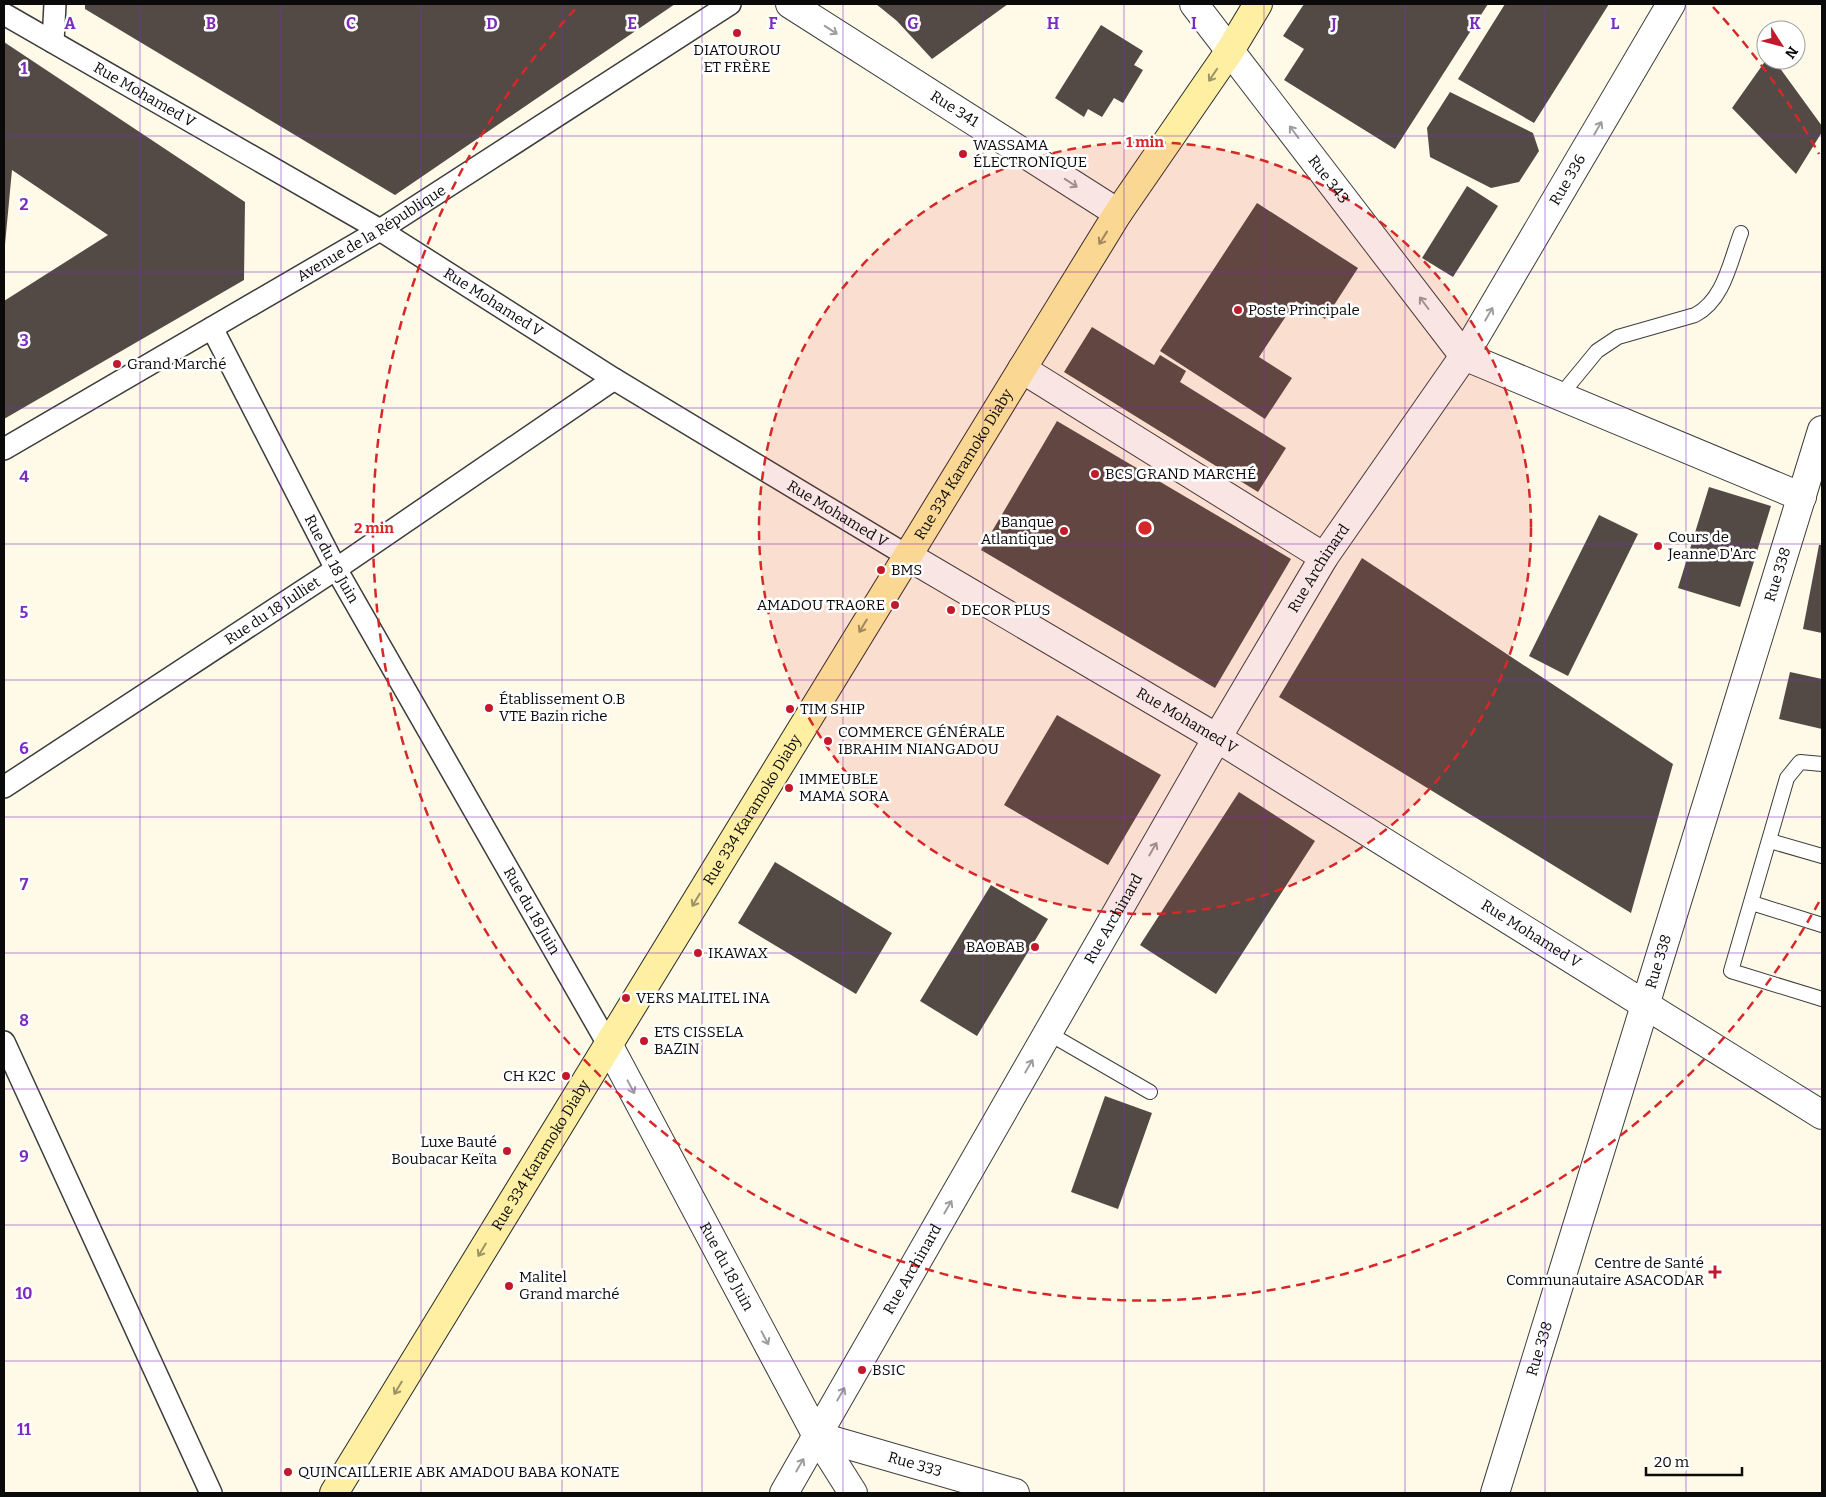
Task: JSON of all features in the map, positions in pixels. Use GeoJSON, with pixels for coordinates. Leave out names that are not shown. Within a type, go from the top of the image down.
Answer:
{"type":"FeatureCollection","features":[{"type":"Feature","properties":{"kind":"main road","name":"Rue 334 Karamoko Diaby"},"geometry":{"type":"LineString","coordinates":[[334,1493],[906,555],[1118,213],[1231,49],[1258,4]]}},
{"type":"Feature","properties":{"kind":"street"},"geometry":{"type":"LineString","coordinates":[[53,42],[55,4]]}},
{"type":"Feature","properties":{"kind":"street","name":"Avenue de la République"},"geometry":{"type":"LineString","coordinates":[[4,450],[380,230],[730,4]]}},
{"type":"Feature","properties":{"kind":"street","name":"Rue 341"},"geometry":{"type":"LineString","coordinates":[[790,4],[1118,213]]}},
{"type":"Feature","properties":{"kind":"street","name":"Rue 343"},"geometry":{"type":"LineString","coordinates":[[1194,4],[1231,49],[1464,356]]}},
{"type":"Feature","properties":{"kind":"street","name":"Rue 336"},"geometry":{"type":"LineString","coordinates":[[1464,356],[1671,4]]}},
{"type":"Feature","properties":{"kind":"street","name":"Rue Mohamed V"},"geometry":{"type":"LineString","coordinates":[[4,14],[380,230],[614,379],[906,555],[1216,738],[1822,1115]]}},
{"type":"Feature","properties":{"kind":"street","name":"Rue du 18 Juin"},"geometry":{"type":"LineString","coordinates":[[212,328],[336,569],[608,1044],[817,1436],[853,1493]]}},
{"type":"Feature","properties":{"kind":"street"},"geometry":{"type":"LineString","coordinates":[[1464,356],[1802,497]]}},
{"type":"Feature","properties":{"kind":"street","name":"Rue Archinard"},"geometry":{"type":"LineString","coordinates":[[784,1493],[1216,738],[1324,557],[1464,356]]}},
{"type":"Feature","properties":{"kind":"street"},"geometry":{"type":"LineString","coordinates":[[1022,369],[1324,557]]}},
{"type":"Feature","properties":{"kind":"street","name":"Rue du 18 Julliet"},"geometry":{"type":"LineString","coordinates":[[4,787],[336,569],[614,379]]}},
{"type":"Feature","properties":{"kind":"street","name":"Rue 338"},"geometry":{"type":"LineString","coordinates":[[1496,1493],[1822,430]]}},
{"type":"Feature","properties":{"kind":"street"},"geometry":{"type":"LineString","coordinates":[[4,1042],[210,1493]]}},
{"type":"Feature","properties":{"kind":"street","name":"Rue 333"},"geometry":{"type":"LineString","coordinates":[[817,1436],[1015,1493]]}},
{"type":"Feature","properties":{"kind":"lane"},"geometry":{"type":"LineString","coordinates":[[1560,396],[1597,351],[1618,337],[1696,315],[1707,309],[1718,296],[1741,233]]}},
{"type":"Feature","properties":{"kind":"lane"},"geometry":{"type":"LineString","coordinates":[[1822,764],[1800,762],[1788,778],[1731,971],[1822,999]]}},
{"type":"Feature","properties":{"kind":"lane"},"geometry":{"type":"LineString","coordinates":[[1770,841],[1822,856]]}},
{"type":"Feature","properties":{"kind":"lane"},"geometry":{"type":"LineString","coordinates":[[1752,902],[1822,925]]}},
{"type":"Feature","properties":{"kind":"lane"},"geometry":{"type":"LineString","coordinates":[[1048,1033],[1150,1092]]}},
{"type":"Feature","properties":{"kind":"building"},"geometry":{"type":"Polygon","coordinates":[[[85,4],[675,4],[395,195],[85,9],[85,4]]]}},
{"type":"Feature","properties":{"kind":"building"},"geometry":{"type":"Polygon","coordinates":[[[876,4],[1008,4],[932,59],[897,21],[876,4]]]}},
{"type":"Feature","properties":{"kind":"building"},"geometry":{"type":"Polygon","coordinates":[[[1304,4],[1488,4],[1395,149],[1284,80],[1304,49],[1283,36],[1304,4]]]}},
{"type":"Feature","properties":{"kind":"building"},"geometry":{"type":"Polygon","coordinates":[[[1505,4],[1609,4],[1534,123],[1458,79],[1505,4]]]}},
{"type":"Feature","properties":{"kind":"building"},"geometry":{"type":"Polygon","coordinates":[[[1101,25],[1143,51],[1134,65],[1143,70],[1123,103],[1114,98],[1102,117],[1088,109],[1084,117],[1055,98],[1101,25]]]}},
{"type":"Feature","properties":{"kind":"building"},"geometry":{"type":"Polygon","coordinates":[[[4,42],[245,202],[244,280],[4,419],[4,301],[108,235],[12,170],[4,255],[4,42]]]}},
{"type":"Feature","properties":{"kind":"building"},"geometry":{"type":"Polygon","coordinates":[[[1759,70],[1781,70],[1822,126],[1822,132],[1796,174],[1732,108],[1759,70]]]}},
{"type":"Feature","properties":{"kind":"building"},"geometry":{"type":"Polygon","coordinates":[[[1450,92],[1533,133],[1539,151],[1519,182],[1491,188],[1430,157],[1427,128],[1450,92]]]}},
{"type":"Feature","properties":{"kind":"building"},"geometry":{"type":"Polygon","coordinates":[[[1467,186],[1498,206],[1453,277],[1422,258],[1467,186]]]}},
{"type":"Feature","properties":{"kind":"building","name":"Poste Principale"},"geometry":{"type":"Polygon","coordinates":[[[1257,203],[1358,268],[1325,319],[1296,301],[1259,357],[1292,378],[1265,419],[1160,351],[1257,203]]]}},
{"type":"Feature","properties":{"kind":"building"},"geometry":{"type":"Polygon","coordinates":[[[1092,327],[1154,365],[1160,355],[1186,371],[1180,382],[1286,448],[1258,492],[1064,372],[1092,327]]]}},
{"type":"Feature","properties":{"kind":"building"},"geometry":{"type":"Polygon","coordinates":[[[1057,421],[1291,559],[1215,688],[981,550],[1057,421]]]}},
{"type":"Feature","properties":{"kind":"building"},"geometry":{"type":"Polygon","coordinates":[[[1709,487],[1771,506],[1740,607],[1678,588],[1709,487]]]}},
{"type":"Feature","properties":{"kind":"building"},"geometry":{"type":"Polygon","coordinates":[[[1599,515],[1638,534],[1568,676],[1529,656],[1599,515]]]}},
{"type":"Feature","properties":{"kind":"building"},"geometry":{"type":"Polygon","coordinates":[[[1819,545],[1822,545],[1822,633],[1803,629],[1819,545]]]}},
{"type":"Feature","properties":{"kind":"building"},"geometry":{"type":"Polygon","coordinates":[[[1362,558],[1673,764],[1631,913],[1279,697],[1362,558]]]}},
{"type":"Feature","properties":{"kind":"building"},"geometry":{"type":"Polygon","coordinates":[[[1790,672],[1822,679],[1822,729],[1779,719],[1790,672]]]}},
{"type":"Feature","properties":{"kind":"building"},"geometry":{"type":"Polygon","coordinates":[[[1057,715],[1161,775],[1108,865],[1004,805],[1057,715]]]}},
{"type":"Feature","properties":{"kind":"building"},"geometry":{"type":"Polygon","coordinates":[[[1239,792],[1315,841],[1216,994],[1140,945],[1239,792]]]}},
{"type":"Feature","properties":{"kind":"building"},"geometry":{"type":"Polygon","coordinates":[[[775,862],[892,933],[856,994],[738,923],[775,862]]]}},
{"type":"Feature","properties":{"kind":"building"},"geometry":{"type":"Polygon","coordinates":[[[991,885],[1048,919],[977,1036],[920,1001],[991,885]]]}},
{"type":"Feature","properties":{"kind":"building"},"geometry":{"type":"Polygon","coordinates":[[[1105,1096],[1152,1113],[1118,1209],[1071,1192],[1105,1096]]]}},
{"type":"Feature","properties":{"kind":"place","name":"DIATOUROU ET FRÈRE"},"geometry":{"type":"Point","coordinates":[737,33]}},
{"type":"Feature","properties":{"kind":"place","name":"WASSAMA ÉLECTRONIQUE"},"geometry":{"type":"Point","coordinates":[963,154]}},
{"type":"Feature","properties":{"kind":"place","name":"Poste Principale"},"geometry":{"type":"Point","coordinates":[1238,310]}},
{"type":"Feature","properties":{"kind":"place","name":"Grand Marché"},"geometry":{"type":"Point","coordinates":[117,364]}},
{"type":"Feature","properties":{"kind":"place","name":"BCS GRAND MARCHÉ"},"geometry":{"type":"Point","coordinates":[1095,474]}},
{"type":"Feature","properties":{"kind":"place","name":"Banque Atlantique"},"geometry":{"type":"Point","coordinates":[1064,531]}},
{"type":"Feature","properties":{"kind":"place","name":"Cours de Jeanne D'Arc"},"geometry":{"type":"Point","coordinates":[1658,546]}},
{"type":"Feature","properties":{"kind":"place","name":"BMS"},"geometry":{"type":"Point","coordinates":[881,570]}},
{"type":"Feature","properties":{"kind":"place","name":"AMADOU TRAORE"},"geometry":{"type":"Point","coordinates":[895,605]}},
{"type":"Feature","properties":{"kind":"place","name":"DECOR PLUS"},"geometry":{"type":"Point","coordinates":[951,610]}},
{"type":"Feature","properties":{"kind":"place","name":"Établissement O.B VTE Bazin riche"},"geometry":{"type":"Point","coordinates":[489,708]}},
{"type":"Feature","properties":{"kind":"place","name":"TIM SHIP"},"geometry":{"type":"Point","coordinates":[790,709]}},
{"type":"Feature","properties":{"kind":"place","name":"COMMERCE GÉNÉRALE IBRAHIM NIANGADOU"},"geometry":{"type":"Point","coordinates":[828,741]}},
{"type":"Feature","properties":{"kind":"place","name":"IMMEUBLE MAMA SORA"},"geometry":{"type":"Point","coordinates":[789,788]}},
{"type":"Feature","properties":{"kind":"place","name":"BAOBAB"},"geometry":{"type":"Point","coordinates":[1035,947]}},
{"type":"Feature","properties":{"kind":"place","name":"IKAWAX"},"geometry":{"type":"Point","coordinates":[698,953]}},
{"type":"Feature","properties":{"kind":"place","name":"VERS MALITEL INA"},"geometry":{"type":"Point","coordinates":[626,998]}},
{"type":"Feature","properties":{"kind":"place","name":"ETS CISSELA BAZIN"},"geometry":{"type":"Point","coordinates":[644,1041]}},
{"type":"Feature","properties":{"kind":"place","name":"CH K2C"},"geometry":{"type":"Point","coordinates":[566,1076]}},
{"type":"Feature","properties":{"kind":"place","name":"Luxe Bauté Boubacar Keïta"},"geometry":{"type":"Point","coordinates":[507,1151]}},
{"type":"Feature","properties":{"kind":"place","name":"Centre de Santé Communautaire ASACODAR"},"geometry":{"type":"Point","coordinates":[1715,1272]}},
{"type":"Feature","properties":{"kind":"place","name":"Malitel Grand marché"},"geometry":{"type":"Point","coordinates":[509,1286]}},
{"type":"Feature","properties":{"kind":"place","name":"BSIC"},"geometry":{"type":"Point","coordinates":[862,1370]}},
{"type":"Feature","properties":{"kind":"place","name":"QUINCAILLERIE ABK AMADOU BABA KONATE"},"geometry":{"type":"Point","coordinates":[288,1472]}}]}
